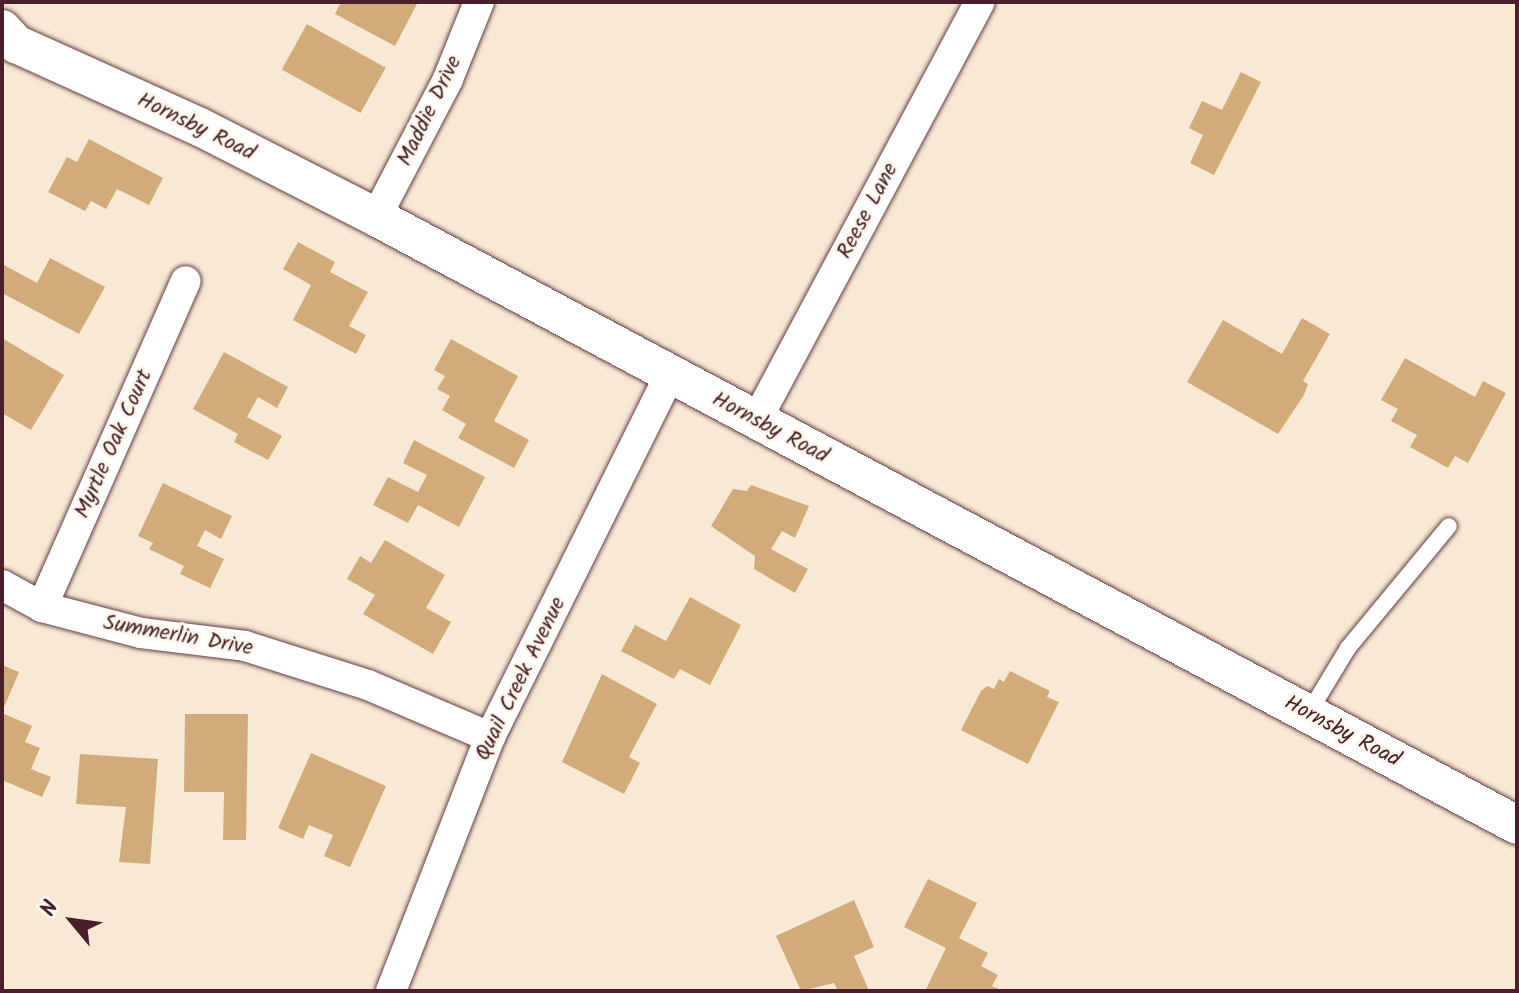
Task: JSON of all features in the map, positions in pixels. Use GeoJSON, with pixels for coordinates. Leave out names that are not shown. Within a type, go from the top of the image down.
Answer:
{"type":"FeatureCollection","features":[{"type":"Feature","properties":{"kind":"street","name":"Maddie Drive"},"geometry":{"type":"LineString","coordinates":[[376,217],[448,79],[479,2]]}},
{"type":"Feature","properties":{"kind":"street","name":"Reese Lane"},"geometry":{"type":"LineString","coordinates":[[756,421],[980,2]]}},
{"type":"Feature","properties":{"kind":"street","name":"Hornsby Road"},"geometry":{"type":"LineString","coordinates":[[7,40],[200,127],[376,217],[1517,825]]}},
{"type":"Feature","properties":{"kind":"street","name":"Myrtle Oak Court"},"geometry":{"type":"LineString","coordinates":[[42,607],[186,281]]}},
{"type":"Feature","properties":{"kind":"street","name":"Quail Creek Avenue"},"geometry":{"type":"LineString","coordinates":[[391,991],[490,737],[670,375]]}},
{"type":"Feature","properties":{"kind":"street","name":"Summerlin Drive"},"geometry":{"type":"LineString","coordinates":[[2,585],[42,607],[141,633],[245,646],[368,685],[490,737]]}},
{"type":"Feature","properties":{"kind":"lane"},"geometry":{"type":"LineString","coordinates":[[1308,714],[1348,648],[1449,526]]}},
{"type":"Feature","properties":{"kind":"building"},"geometry":{"type":"Polygon","coordinates":[[[341,2],[418,2],[395,46],[335,14],[341,2]]]}},
{"type":"Feature","properties":{"kind":"building"},"geometry":{"type":"Polygon","coordinates":[[[307,24],[386,68],[361,113],[282,69],[307,24]]]}},
{"type":"Feature","properties":{"kind":"building"},"geometry":{"type":"Polygon","coordinates":[[[1241,72],[1261,82],[1214,175],[1190,163],[1203,135],[1189,128],[1202,101],[1222,110],[1241,72]]]}},
{"type":"Feature","properties":{"kind":"building"},"geometry":{"type":"Polygon","coordinates":[[[89,139],[163,178],[149,205],[117,189],[106,209],[91,201],[85,211],[48,192],[67,157],[77,162],[89,139]]]}},
{"type":"Feature","properties":{"kind":"building"},"geometry":{"type":"Polygon","coordinates":[[[298,242],[335,262],[330,272],[368,292],[349,326],[366,335],[356,354],[293,320],[311,285],[283,269],[298,242]]]}},
{"type":"Feature","properties":{"kind":"building"},"geometry":{"type":"Polygon","coordinates":[[[50,258],[105,287],[79,334],[2,293],[2,264],[37,283],[50,258]]]}},
{"type":"Feature","properties":{"kind":"building"},"geometry":{"type":"Polygon","coordinates":[[[1302,318],[1330,334],[1303,381],[1308,384],[1304,395],[1278,434],[1187,382],[1223,320],[1282,354],[1302,318]]]}},
{"type":"Feature","properties":{"kind":"building"},"geometry":{"type":"Polygon","coordinates":[[[2,338],[64,375],[31,430],[2,413],[2,338]]]}},
{"type":"Feature","properties":{"kind":"building"},"geometry":{"type":"Polygon","coordinates":[[[451,339],[518,376],[494,421],[529,440],[514,468],[458,438],[466,424],[442,410],[450,396],[437,389],[445,376],[434,370],[451,339]]]}},
{"type":"Feature","properties":{"kind":"building"},"geometry":{"type":"Polygon","coordinates":[[[224,352],[288,387],[277,408],[258,397],[247,417],[282,436],[268,460],[234,442],[238,434],[193,409],[224,352]]]}},
{"type":"Feature","properties":{"kind":"building"},"geometry":{"type":"Polygon","coordinates":[[[1405,358],[1475,397],[1483,381],[1506,393],[1468,463],[1455,456],[1448,468],[1410,447],[1417,435],[1391,421],[1398,409],[1381,400],[1405,358]]]}},
{"type":"Feature","properties":{"kind":"building"},"geometry":{"type":"Polygon","coordinates":[[[414,440],[485,477],[459,527],[418,505],[408,523],[373,505],[388,477],[418,492],[427,475],[403,463],[414,440]]]}},
{"type":"Feature","properties":{"kind":"building"},"geometry":{"type":"Polygon","coordinates":[[[163,483],[232,516],[221,539],[205,530],[197,546],[224,559],[210,588],[180,574],[184,566],[149,549],[153,543],[138,536],[163,483]]]}},
{"type":"Feature","properties":{"kind":"building"},"geometry":{"type":"Polygon","coordinates":[[[751,485],[809,506],[795,538],[782,531],[771,549],[808,569],[795,593],[754,569],[755,556],[711,526],[733,489],[747,491],[751,485]]]}},
{"type":"Feature","properties":{"kind":"building"},"geometry":{"type":"Polygon","coordinates":[[[385,540],[445,575],[426,608],[451,622],[433,654],[363,614],[375,595],[347,579],[360,556],[371,563],[385,540]]]}},
{"type":"Feature","properties":{"kind":"building"},"geometry":{"type":"Polygon","coordinates":[[[690,597],[741,625],[710,685],[680,669],[674,679],[621,651],[635,625],[666,641],[690,597]]]}},
{"type":"Feature","properties":{"kind":"building"},"geometry":{"type":"Polygon","coordinates":[[[2,665],[19,672],[2,712],[2,665]]]}},
{"type":"Feature","properties":{"kind":"building"},"geometry":{"type":"Polygon","coordinates":[[[1010,671],[1050,691],[1047,697],[1059,702],[1028,764],[961,730],[981,691],[987,686],[994,689],[999,679],[1004,682],[1010,671]]]}},
{"type":"Feature","properties":{"kind":"building"},"geometry":{"type":"Polygon","coordinates":[[[602,674],[657,704],[629,757],[640,763],[624,794],[562,762],[602,674]]]}},
{"type":"Feature","properties":{"kind":"building"},"geometry":{"type":"Polygon","coordinates":[[[2,713],[32,726],[25,742],[40,748],[31,769],[51,777],[42,797],[2,780],[2,713]]]}},
{"type":"Feature","properties":{"kind":"building"},"geometry":{"type":"Polygon","coordinates":[[[185,714],[248,714],[246,840],[223,840],[224,792],[184,792],[185,714]]]}},
{"type":"Feature","properties":{"kind":"building"},"geometry":{"type":"Polygon","coordinates":[[[311,753],[386,786],[350,867],[324,856],[333,835],[309,825],[303,839],[278,828],[311,753]]]}},
{"type":"Feature","properties":{"kind":"building"},"geometry":{"type":"Polygon","coordinates":[[[80,754],[158,759],[150,864],[119,862],[126,807],[76,804],[80,754]]]}},
{"type":"Feature","properties":{"kind":"building"},"geometry":{"type":"Polygon","coordinates":[[[928,879],[977,903],[959,938],[988,953],[981,966],[998,975],[992,986],[1003,991],[925,991],[946,948],[904,927],[928,879]]]}},
{"type":"Feature","properties":{"kind":"building"},"geometry":{"type":"Polygon","coordinates":[[[854,900],[874,947],[854,956],[869,991],[838,991],[834,983],[801,991],[776,936],[854,900]]]}}]}
